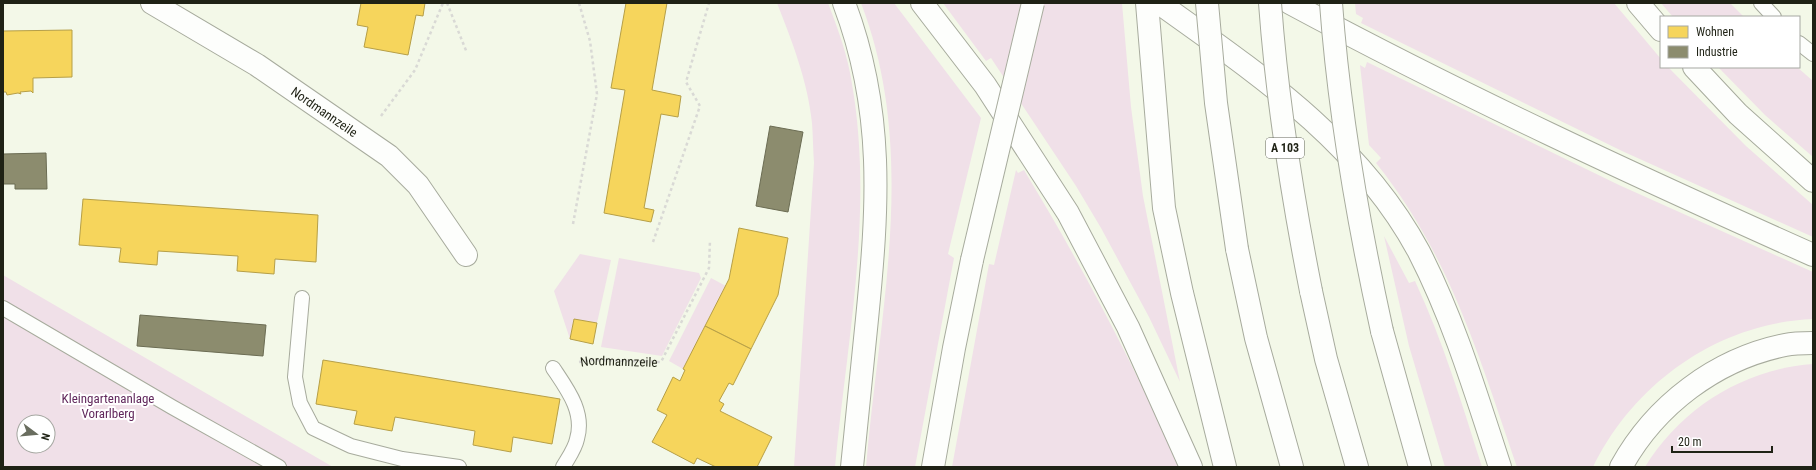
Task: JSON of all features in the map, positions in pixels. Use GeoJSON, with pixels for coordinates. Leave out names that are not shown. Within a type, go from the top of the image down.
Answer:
{"type":"FeatureCollection","features":[{"type":"Feature","properties":{"kind":"main road","name":"Nordmannzeile"},"geometry":{"type":"LineString","coordinates":[[152,3],[257,65],[389,156],[418,184],[466,255]]}},
{"type":"Feature","properties":{"kind":"main road"},"geometry":{"type":"LineString","coordinates":[[844,3],[860,49],[867,77],[875,140],[877,173],[874,252],[852,467]]}},
{"type":"Feature","properties":{"kind":"main road"},"geometry":{"type":"LineString","coordinates":[[922,3],[985,85],[1068,213],[1128,327],[1191,467]]}},
{"type":"Feature","properties":{"kind":"main road"},"geometry":{"type":"LineString","coordinates":[[934,467],[954,348],[972,260],[1032,3]]}},
{"type":"Feature","properties":{"kind":"main road"},"geometry":{"type":"LineString","coordinates":[[1147,3],[1164,208],[1182,293],[1225,467]]}},
{"type":"Feature","properties":{"kind":"main road"},"geometry":{"type":"LineString","coordinates":[[1159,3],[1252,69],[1304,111],[1349,154],[1380,192],[1404,227],[1434,284],[1459,343],[1500,467]]}},
{"type":"Feature","properties":{"kind":"main road"},"geometry":{"type":"LineString","coordinates":[[1207,3],[1216,103],[1237,249],[1256,338],[1292,467]]}},
{"type":"Feature","properties":{"kind":"main road","name":"A 103"},"geometry":{"type":"LineString","coordinates":[[1270,3],[1279,102],[1294,208],[1328,366],[1357,467]]}},
{"type":"Feature","properties":{"kind":"main road"},"geometry":{"type":"LineString","coordinates":[[1290,3],[1382,51],[1591,155],[1813,255]]}},
{"type":"Feature","properties":{"kind":"main road"},"geometry":{"type":"LineString","coordinates":[[1330,3],[1335,58],[1349,163],[1362,239],[1382,331],[1420,467]]}},
{"type":"Feature","properties":{"kind":"main road"},"geometry":{"type":"LineString","coordinates":[[1638,3],[1660,29]]}},
{"type":"Feature","properties":{"kind":"main road"},"geometry":{"type":"LineString","coordinates":[[1695,68],[1738,114],[1813,181]]}},
{"type":"Feature","properties":{"kind":"main road"},"geometry":{"type":"LineString","coordinates":[[1620,467],[1628,453],[1661,412],[1701,378],[1743,357],[1786,344],[1813,343]]}},
{"type":"Feature","properties":{"kind":"lane"},"geometry":{"type":"LineString","coordinates":[[1761,3],[1773,16]]}},
{"type":"Feature","properties":{"kind":"lane"},"geometry":{"type":"LineString","coordinates":[[1800,44],[1813,54]]}},
{"type":"Feature","properties":{"kind":"lane"},"geometry":{"type":"LineString","coordinates":[[302,298],[294,377],[300,404],[313,428],[351,446],[402,459],[459,467]]}},
{"type":"Feature","properties":{"kind":"lane"},"geometry":{"type":"LineString","coordinates":[[3,308],[172,407],[279,467]]}},
{"type":"Feature","properties":{"kind":"lane"},"geometry":{"type":"LineString","coordinates":[[554,368],[571,394],[577,409],[579,425],[577,440],[563,467]]}},
{"type":"Feature","properties":{"kind":"path"},"geometry":{"type":"LineString","coordinates":[[398,94],[415,70],[443,3]]}},
{"type":"Feature","properties":{"kind":"path"},"geometry":{"type":"LineString","coordinates":[[447,3],[467,53]]}},
{"type":"Feature","properties":{"kind":"path"},"geometry":{"type":"LineString","coordinates":[[573,224],[597,94],[590,41],[579,3]]}},
{"type":"Feature","properties":{"kind":"path"},"geometry":{"type":"LineString","coordinates":[[653,242],[700,106],[686,82],[709,3]]}},
{"type":"Feature","properties":{"kind":"path","name":"Nordmannzeile"},"geometry":{"type":"LineString","coordinates":[[554,368],[592,360],[661,362],[709,268],[710,240]]}},
{"type":"Feature","properties":{"kind":"green space"},"geometry":{"type":"Polygon","coordinates":[[[777,3],[828,3],[848,63],[858,132],[860,180],[856,276],[835,467],[794,467],[814,163],[812,123],[807,92],[794,47],[777,3]]]}},
{"type":"Feature","properties":{"kind":"green space"},"geometry":{"type":"Polygon","coordinates":[[[861,3],[894,3],[981,118],[948,254],[954,258],[915,467],[866,467],[890,234],[891,175],[888,117],[878,60],[861,3]]]}},
{"type":"Feature","properties":{"kind":"green space"},"geometry":{"type":"Polygon","coordinates":[[[943,3],[1122,3],[1131,107],[1143,196],[1180,382],[1149,317],[1101,228],[1076,186],[991,58],[986,61],[943,3]]]}},
{"type":"Feature","properties":{"kind":"green space"},"geometry":{"type":"Polygon","coordinates":[[[1355,3],[1614,3],[1660,58],[1660,68],[1669,68],[1746,146],[1813,205],[1813,237],[1622,151],[1361,23],[1363,18],[1356,14],[1355,3]]]}},
{"type":"Feature","properties":{"kind":"green space"},"geometry":{"type":"Polygon","coordinates":[[[1661,3],[1730,3],[1743,16],[1672,16],[1661,3]]]}},
{"type":"Feature","properties":{"kind":"green space"},"geometry":{"type":"Polygon","coordinates":[[[1367,62],[1619,185],[1813,272],[1813,319],[1778,323],[1744,332],[1712,345],[1683,363],[1656,384],[1631,409],[1610,437],[1593,467],[1517,467],[1475,347],[1460,308],[1443,271],[1424,234],[1402,198],[1376,163],[1381,158],[1369,145],[1360,65],[1365,68],[1367,62]]]}},
{"type":"Feature","properties":{"kind":"green space"},"geometry":{"type":"Polygon","coordinates":[[[1719,68],[1798,68],[1813,81],[1813,157],[1765,115],[1719,68]]]}},
{"type":"Feature","properties":{"kind":"green space"},"geometry":{"type":"Polygon","coordinates":[[[1016,170],[1018,173],[1024,170],[1087,279],[1144,391],[1179,467],[952,467],[989,264],[994,265],[1016,170]]]}},
{"type":"Feature","properties":{"kind":"green space"},"geometry":{"type":"Polygon","coordinates":[[[1384,236],[1409,283],[1415,281],[1425,304],[1452,373],[1482,467],[1445,467],[1409,346],[1384,236]]]}},
{"type":"Feature","properties":{"kind":"green space"},"geometry":{"type":"Polygon","coordinates":[[[580,254],[611,260],[597,323],[574,319],[570,339],[554,291],[580,254]]]}},
{"type":"Feature","properties":{"kind":"green space"},"geometry":{"type":"Polygon","coordinates":[[[619,258],[699,273],[701,278],[662,356],[601,347],[619,258]]]}},
{"type":"Feature","properties":{"kind":"green space","name":"Kleingartenanlage Vorarlberg"},"geometry":{"type":"Polygon","coordinates":[[[3,275],[333,467],[3,467],[3,275]]]}},
{"type":"Feature","properties":{"kind":"green space"},"geometry":{"type":"Polygon","coordinates":[[[711,278],[726,286],[683,369],[669,361],[711,278]]]}},
{"type":"Feature","properties":{"kind":"green space"},"geometry":{"type":"Polygon","coordinates":[[[1813,364],[1813,467],[1645,467],[1660,446],[1677,427],[1696,410],[1717,395],[1739,383],[1763,374],[1787,367],[1813,364]]]}},
{"type":"Feature","properties":{"kind":"building: Wohnen"},"geometry":{"type":"Polygon","coordinates":[[[361,3],[425,3],[423,16],[416,15],[408,55],[364,47],[368,27],[357,25],[361,3]]]}},
{"type":"Feature","properties":{"kind":"building: Wohnen"},"geometry":{"type":"Polygon","coordinates":[[[626,3],[667,3],[652,90],[681,96],[678,117],[661,114],[644,208],[654,210],[651,222],[604,213],[625,90],[611,88],[626,3]]]}},
{"type":"Feature","properties":{"kind":"building: Wohnen"},"geometry":{"type":"Polygon","coordinates":[[[72,30],[72,77],[33,78],[33,93],[31,91],[20,92],[21,94],[18,93],[7,95],[6,92],[3,92],[3,31],[72,30]]]}},
{"type":"Feature","properties":{"kind":"building: Wohnen"},"geometry":{"type":"Polygon","coordinates":[[[83,199],[318,215],[316,262],[275,259],[274,274],[237,271],[238,256],[158,251],[157,265],[119,262],[121,248],[79,245],[83,199]]]}},
{"type":"Feature","properties":{"kind":"building: Wohnen"},"geometry":{"type":"Polygon","coordinates":[[[739,228],[788,238],[778,295],[751,349],[705,326],[729,279],[739,228]]]}},
{"type":"Feature","properties":{"kind":"building: Wohnen"},"geometry":{"type":"Polygon","coordinates":[[[574,319],[597,323],[593,344],[570,339],[574,319]]]}},
{"type":"Feature","properties":{"kind":"building: Wohnen"},"geometry":{"type":"Polygon","coordinates":[[[705,326],[751,349],[733,385],[729,383],[719,401],[724,404],[720,411],[772,437],[757,467],[716,467],[697,458],[694,464],[652,442],[667,415],[657,410],[673,377],[680,381],[685,370],[683,369],[705,326]]]}},
{"type":"Feature","properties":{"kind":"building: Wohnen"},"geometry":{"type":"Polygon","coordinates":[[[323,360],[560,399],[552,444],[513,437],[511,452],[473,445],[475,431],[395,417],[392,431],[354,424],[357,411],[316,404],[323,360]]]}},
{"type":"Feature","properties":{"kind":"building: Industrie"},"geometry":{"type":"Polygon","coordinates":[[[770,126],[803,132],[788,212],[756,206],[770,126]]]}},
{"type":"Feature","properties":{"kind":"building: Industrie"},"geometry":{"type":"Polygon","coordinates":[[[46,153],[47,189],[15,189],[15,184],[3,184],[3,154],[46,153]]]}},
{"type":"Feature","properties":{"kind":"building: Industrie"},"geometry":{"type":"Polygon","coordinates":[[[140,315],[266,325],[263,356],[137,346],[140,315]]]}}]}
